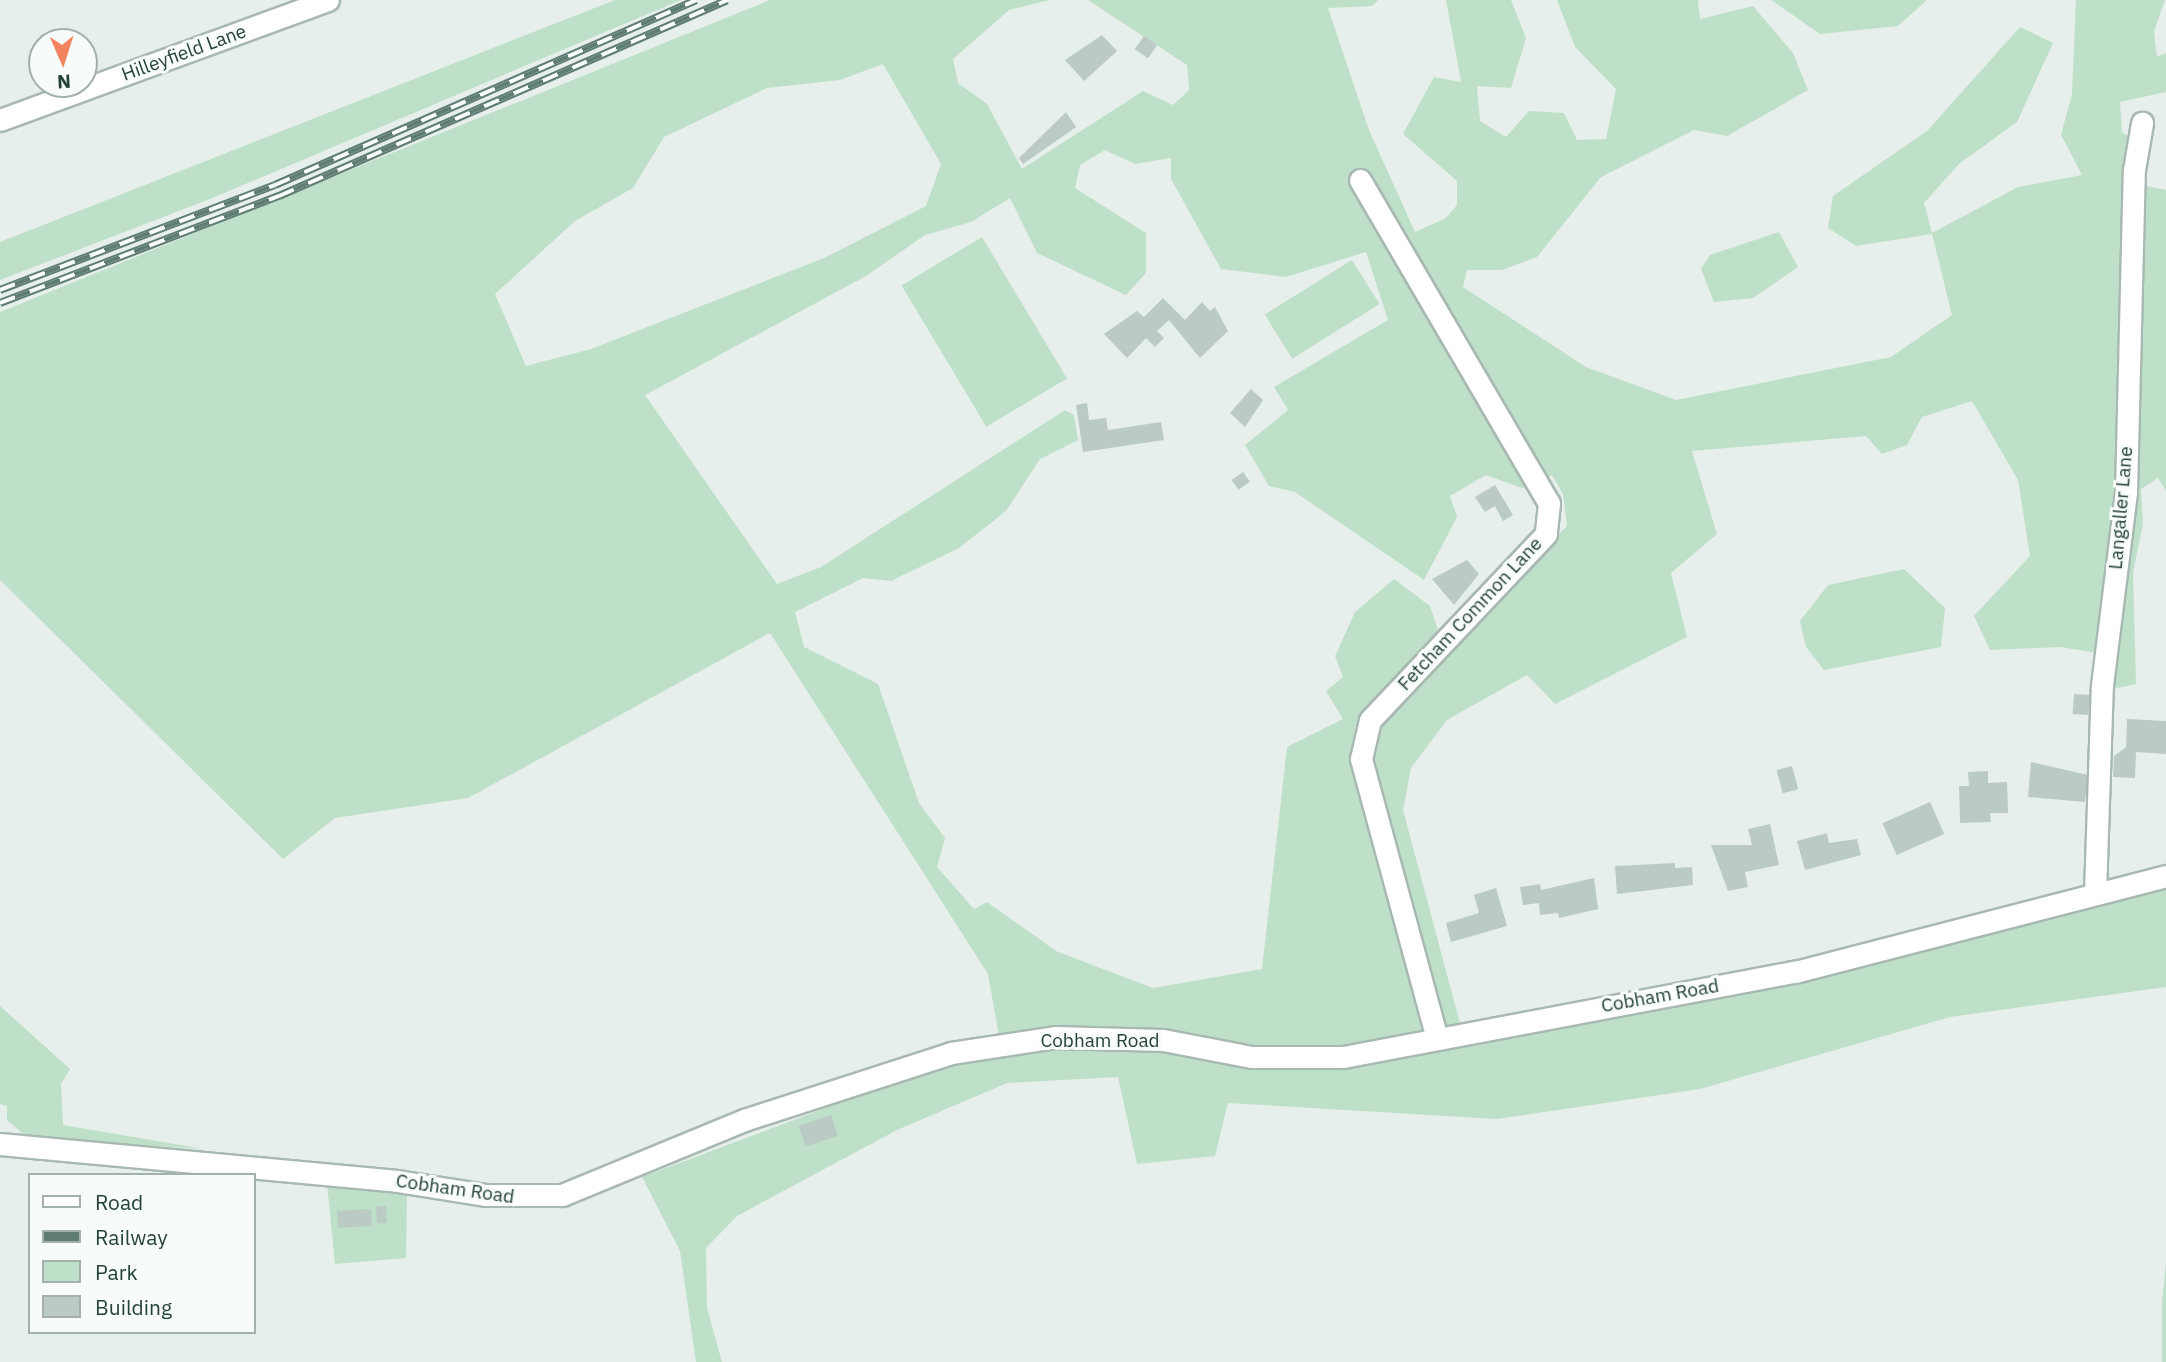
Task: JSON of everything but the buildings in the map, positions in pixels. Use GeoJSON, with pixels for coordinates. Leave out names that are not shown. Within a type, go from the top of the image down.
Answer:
{"type":"FeatureCollection","features":[{"type":"Feature","properties":{"kind":"street","name":"Hilleyfield Lane"},"geometry":{"type":"LineString","coordinates":[[0,120],[328,0]]}},
{"type":"Feature","properties":{"kind":"street","name":"Langaller Lane"},"geometry":{"type":"LineString","coordinates":[[2095,892],[2102,685],[2126,491],[2134,170],[2142,123]]}},
{"type":"Feature","properties":{"kind":"street","name":"Fetcham Common Lane"},"geometry":{"type":"LineString","coordinates":[[1360,180],[1549,503],[1546,534],[1370,720],[1361,759],[1437,1038]]}},
{"type":"Feature","properties":{"kind":"street","name":"Cobham Road"},"geometry":{"type":"LineString","coordinates":[[0,1144],[524,1198],[599,1183],[744,1119],[951,1053],[1055,1037],[1163,1040],[1251,1057],[1343,1056],[1795,972],[2095,892],[2166,876]]}},
{"type":"Feature","properties":{"kind":"green space"},"geometry":{"type":"Polygon","coordinates":[[[615,0],[681,0],[210,199],[0,280],[0,242],[615,0]]]}},
{"type":"Feature","properties":{"kind":"green space"},"geometry":{"type":"Polygon","coordinates":[[[770,0],[1050,0],[1009,10],[953,59],[958,83],[987,104],[1022,169],[1143,91],[1173,105],[1189,90],[1187,65],[1088,0],[1378,0],[1372,6],[1328,8],[1369,130],[1415,232],[1446,218],[1457,205],[1457,181],[1403,134],[1434,77],[1461,82],[1446,0],[1511,0],[1526,38],[1511,88],[1477,86],[1480,121],[1506,137],[1529,111],[1564,113],[1577,140],[1606,139],[1616,89],[1575,47],[1557,0],[1698,0],[1700,19],[1753,6],[1793,53],[1808,90],[1727,136],[1694,130],[1601,177],[1537,257],[1502,270],[1467,270],[1463,287],[1586,367],[1676,400],[1891,357],[1952,315],[1932,234],[1856,246],[1828,228],[1833,196],[1927,131],[2020,27],[2053,43],[2017,122],[1960,163],[1924,203],[1932,233],[2018,187],[2082,175],[2061,135],[2072,94],[2076,0],[2165,0],[2154,31],[2157,57],[2166,53],[2166,92],[2120,102],[2122,132],[2147,150],[2142,185],[2166,190],[2166,491],[2158,478],[2141,489],[2143,524],[2133,573],[2136,684],[2108,690],[2110,655],[2060,647],[1990,650],[1974,616],[2030,556],[2018,480],[1972,401],[1922,417],[1907,445],[1882,454],[1866,436],[1692,451],[1717,534],[1671,573],[1687,637],[1555,704],[1527,675],[1447,720],[1411,768],[1403,810],[1465,1042],[1887,959],[2099,898],[2166,889],[2166,987],[1950,1017],[1700,1089],[1497,1119],[1228,1103],[1215,1156],[1137,1164],[1118,1077],[1007,1083],[897,1130],[737,1216],[706,1248],[707,1308],[722,1362],[696,1362],[680,1251],[642,1177],[951,1061],[1002,1053],[988,974],[770,633],[468,798],[335,818],[283,859],[0,580],[0,312],[770,0]],[[883,64],[840,80],[767,88],[664,137],[633,188],[575,221],[495,294],[526,366],[591,349],[824,258],[926,206],[941,164],[883,64]],[[1105,150],[1080,165],[1075,188],[1146,233],[1146,273],[1126,295],[1037,253],[1010,198],[971,222],[925,235],[866,276],[645,395],[777,584],[821,567],[1065,410],[1074,415],[1078,440],[1040,459],[1006,511],[959,548],[891,581],[863,578],[795,612],[804,647],[878,684],[919,803],[945,838],[937,867],[974,909],[987,902],[1056,951],[1153,988],[1262,969],[1287,747],[1343,719],[1326,691],[1343,677],[1335,656],[1355,612],[1394,579],[1430,606],[1438,630],[1354,728],[1373,743],[1378,719],[1567,526],[1563,494],[1552,475],[1522,488],[1486,475],[1450,496],[1457,517],[1424,580],[1295,492],[1269,486],[1245,445],[1288,410],[1274,387],[1388,320],[1366,252],[1286,277],[1221,269],[1171,179],[1171,158],[1135,164],[1105,150]]]}},
{"type":"Feature","properties":{"kind":"green space"},"geometry":{"type":"Polygon","coordinates":[[[1771,0],[1927,0],[1898,26],[1820,34],[1771,0]]]}},
{"type":"Feature","properties":{"kind":"green space"},"geometry":{"type":"Polygon","coordinates":[[[1779,232],[1798,267],[1753,298],[1714,302],[1701,269],[1710,255],[1779,232]]]}},
{"type":"Feature","properties":{"kind":"green space"},"geometry":{"type":"Polygon","coordinates":[[[982,237],[1067,378],[986,427],[901,285],[982,237]]]}},
{"type":"Feature","properties":{"kind":"green space"},"geometry":{"type":"Polygon","coordinates":[[[1352,260],[1380,304],[1292,359],[1265,315],[1352,260]]]}},
{"type":"Feature","properties":{"kind":"green space"},"geometry":{"type":"Polygon","coordinates":[[[1904,569],[1945,608],[1941,647],[1824,670],[1806,647],[1800,621],[1828,585],[1904,569]]]}},
{"type":"Feature","properties":{"kind":"green space"},"geometry":{"type":"Polygon","coordinates":[[[0,1006],[70,1069],[61,1084],[63,1125],[204,1149],[28,1138],[7,1120],[7,1106],[0,1104],[0,1006]]]}},
{"type":"Feature","properties":{"kind":"green space"},"geometry":{"type":"Polygon","coordinates":[[[327,1184],[407,1194],[406,1258],[335,1264],[327,1184]]]}},
{"type":"Feature","properties":{"kind":"green space"},"geometry":{"type":"Polygon","coordinates":[[[2166,1262],[2166,1362],[2162,1362],[2162,1303],[2166,1262]]]}},
{"type":"Feature","properties":{"kind":"railway"},"geometry":{"type":"LineString","coordinates":[[0,290],[275,185],[696,0]]}},
{"type":"Feature","properties":{"kind":"railway"},"geometry":{"type":"LineString","coordinates":[[0,303],[279,196],[727,0]]}}]}
